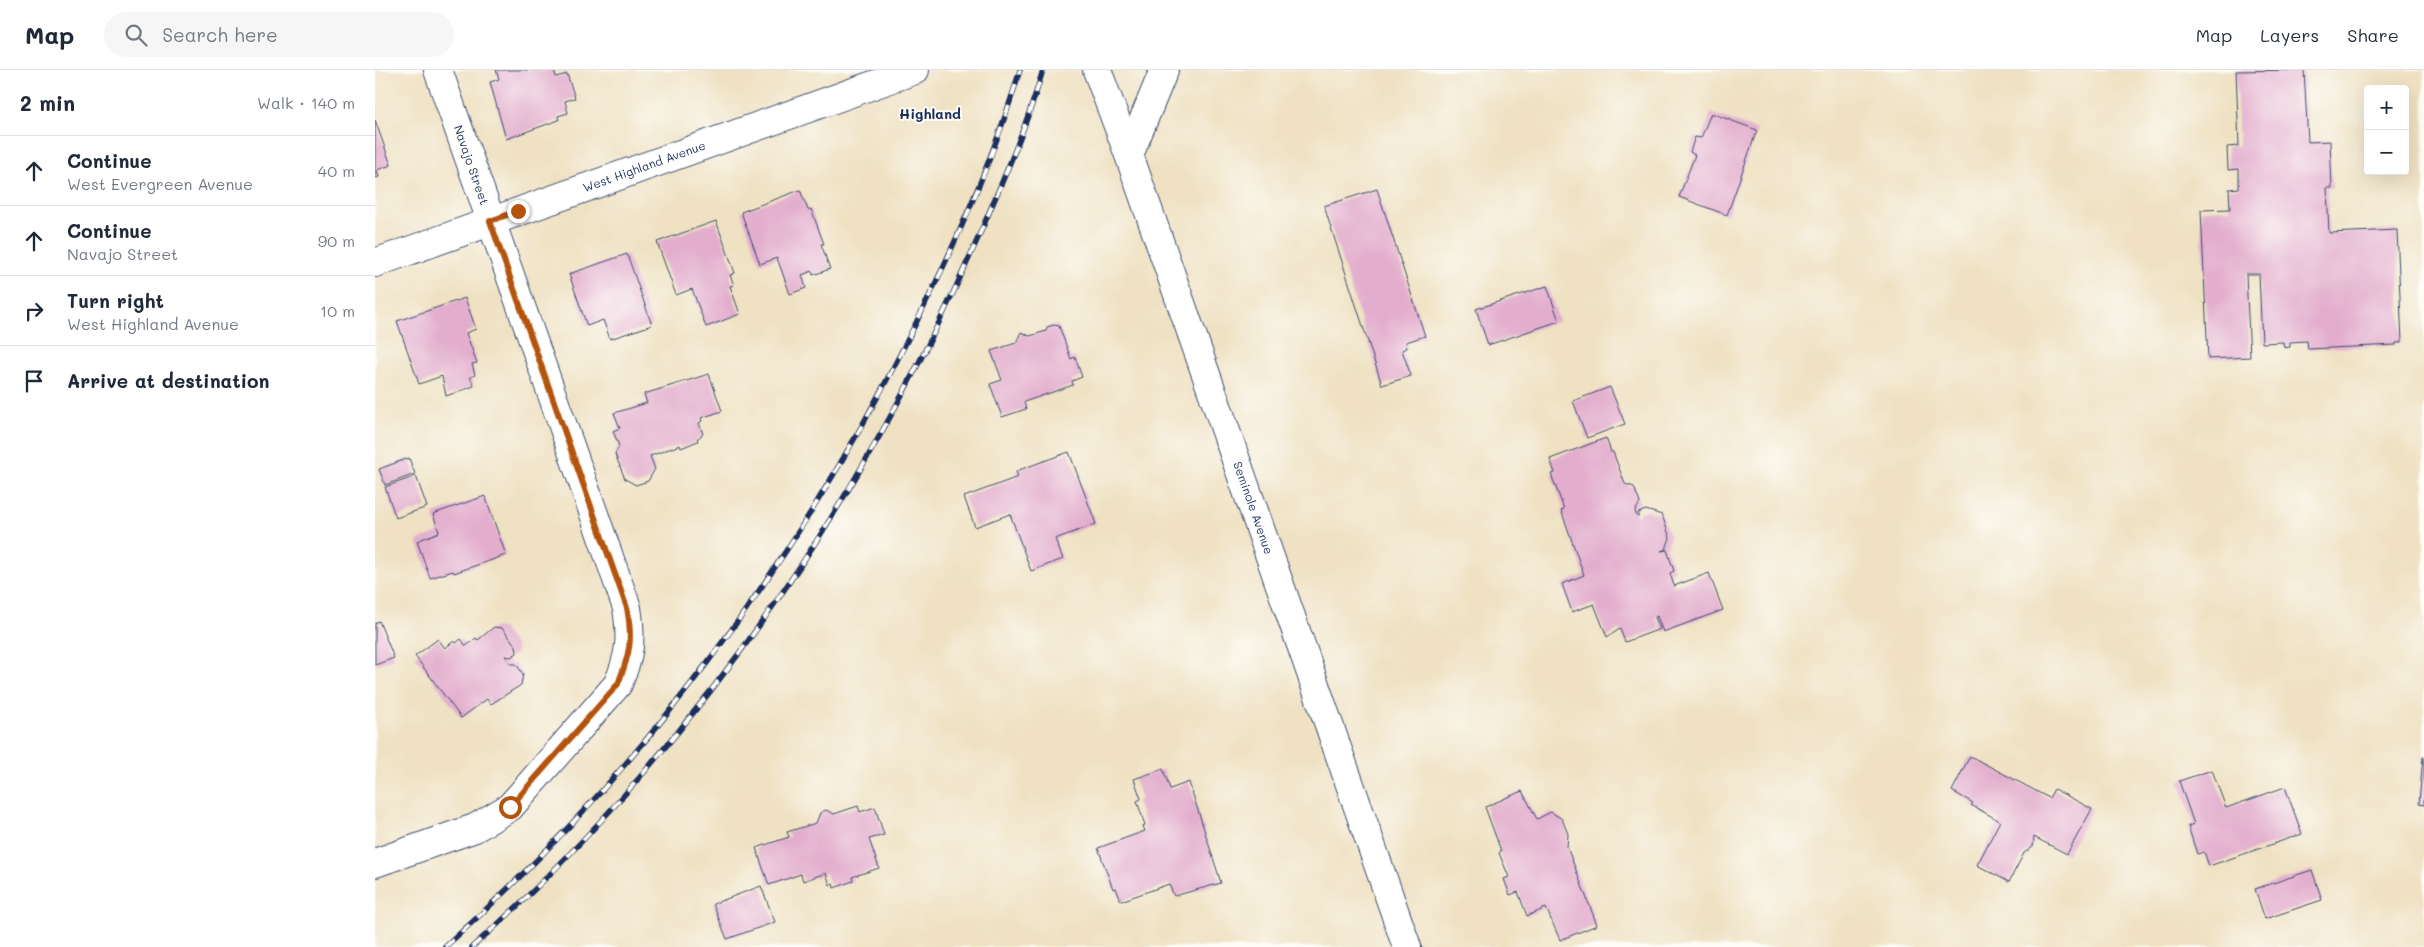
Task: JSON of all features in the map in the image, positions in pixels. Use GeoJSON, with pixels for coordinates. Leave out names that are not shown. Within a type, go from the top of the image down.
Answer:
{"type":"FeatureCollection","features":[{"type":"Feature","properties":{"kind":"street","name":"Navajo Street"},"geometry":{"type":"LineString","coordinates":[[375,863],[475,828],[510,807],[607,699],[618,684],[628,659],[631,633],[627,608],[438,70]]}},
{"type":"Feature","properties":{"kind":"street","name":"West Highland Avenue"},"geometry":{"type":"LineString","coordinates":[[375,263],[915,70]]}},
{"type":"Feature","properties":{"kind":"street","name":"Seminole Avenue"},"geometry":{"type":"LineString","coordinates":[[1097,70],[1129,155],[1407,947]]}},
{"type":"Feature","properties":{"kind":"street"},"geometry":{"type":"LineString","coordinates":[[1129,155],[1163,70]]}},
{"type":"Feature","properties":{"kind":"building"},"geometry":{"type":"Polygon","coordinates":[[[496,70],[554,70],[556,77],[567,74],[575,98],[565,101],[568,113],[558,116],[559,120],[506,139],[490,82],[499,79],[496,70]]]}},
{"type":"Feature","properties":{"kind":"building"},"geometry":{"type":"Polygon","coordinates":[[[2304,70],[2308,142],[2330,141],[2332,188],[2327,188],[2329,233],[2397,230],[2402,342],[2396,343],[2396,345],[2308,349],[2307,341],[2290,342],[2290,347],[2284,348],[2283,342],[2262,343],[2259,274],[2246,274],[2250,357],[2208,359],[2201,210],[2230,209],[2229,189],[2239,188],[2239,169],[2228,170],[2227,147],[2239,146],[2236,71],[2304,70]]]}},
{"type":"Feature","properties":{"kind":"building"},"geometry":{"type":"Polygon","coordinates":[[[1711,113],[1757,130],[1727,215],[1679,197],[1695,155],[1690,152],[1695,137],[1701,138],[1711,113]]]}},
{"type":"Feature","properties":{"kind":"building"},"geometry":{"type":"Polygon","coordinates":[[[375,120],[391,165],[377,170],[379,177],[375,178],[375,120]]]}},
{"type":"Feature","properties":{"kind":"building"},"geometry":{"type":"Polygon","coordinates":[[[1377,189],[1425,336],[1406,342],[1407,348],[1402,350],[1411,376],[1382,385],[1324,206],[1377,189]]]}},
{"type":"Feature","properties":{"kind":"building"},"geometry":{"type":"Polygon","coordinates":[[[800,190],[808,210],[811,209],[824,244],[821,244],[830,269],[813,275],[812,271],[802,275],[806,288],[790,294],[777,258],[760,264],[741,212],[800,190]]]}},
{"type":"Feature","properties":{"kind":"building"},"geometry":{"type":"Polygon","coordinates":[[[716,221],[735,273],[730,275],[734,285],[730,286],[740,314],[706,327],[692,289],[676,295],[657,242],[716,221]]]}},
{"type":"Feature","properties":{"kind":"building"},"geometry":{"type":"Polygon","coordinates":[[[627,254],[652,325],[610,339],[603,320],[587,326],[569,274],[627,254]]]}},
{"type":"Feature","properties":{"kind":"building"},"geometry":{"type":"Polygon","coordinates":[[[1547,286],[1559,321],[1488,345],[1476,309],[1547,286]]]}},
{"type":"Feature","properties":{"kind":"building"},"geometry":{"type":"Polygon","coordinates":[[[465,298],[476,329],[466,333],[477,363],[472,364],[475,375],[470,377],[474,386],[446,396],[442,376],[419,384],[397,321],[465,298]]]}},
{"type":"Feature","properties":{"kind":"building"},"geometry":{"type":"Polygon","coordinates":[[[1059,326],[1071,359],[1075,357],[1082,377],[1072,381],[1073,385],[1024,402],[1026,409],[1002,417],[990,384],[1002,380],[991,351],[1016,343],[1021,332],[1030,336],[1046,331],[1047,327],[1059,326]]]}},
{"type":"Feature","properties":{"kind":"building"},"geometry":{"type":"Polygon","coordinates":[[[709,374],[722,411],[701,418],[702,421],[699,423],[703,434],[697,439],[698,441],[681,448],[680,445],[650,456],[655,469],[648,481],[636,485],[625,479],[615,454],[619,446],[613,431],[620,428],[614,413],[647,403],[644,394],[709,374]]]}},
{"type":"Feature","properties":{"kind":"building"},"geometry":{"type":"Polygon","coordinates":[[[1610,387],[1625,424],[1587,438],[1573,401],[1610,387]]]}},
{"type":"Feature","properties":{"kind":"building"},"geometry":{"type":"Polygon","coordinates":[[[1606,438],[1625,484],[1634,487],[1640,503],[1635,511],[1637,517],[1639,516],[1638,513],[1646,510],[1662,515],[1670,538],[1666,549],[1661,551],[1667,550],[1674,571],[1670,573],[1674,586],[1709,573],[1723,610],[1663,632],[1657,616],[1655,617],[1660,629],[1625,642],[1620,629],[1607,637],[1594,604],[1572,612],[1562,584],[1584,575],[1561,510],[1564,509],[1551,474],[1555,473],[1550,459],[1606,438]]]}},
{"type":"Feature","properties":{"kind":"building"},"geometry":{"type":"Polygon","coordinates":[[[1069,452],[1096,524],[1055,539],[1063,559],[1031,571],[1010,514],[975,527],[964,497],[1018,477],[1016,471],[1069,452]]]}},
{"type":"Feature","properties":{"kind":"building"},"geometry":{"type":"Polygon","coordinates":[[[409,458],[415,474],[385,485],[379,469],[409,458]]]}},
{"type":"Feature","properties":{"kind":"building"},"geometry":{"type":"Polygon","coordinates":[[[416,476],[427,507],[396,518],[385,487],[416,476]]]}},
{"type":"Feature","properties":{"kind":"building"},"geometry":{"type":"Polygon","coordinates":[[[485,496],[506,555],[454,573],[453,571],[430,578],[417,541],[439,532],[433,514],[485,496]]]}},
{"type":"Feature","properties":{"kind":"building"},"geometry":{"type":"Polygon","coordinates":[[[379,621],[394,658],[375,665],[375,623],[379,621]]]}},
{"type":"Feature","properties":{"kind":"building"},"geometry":{"type":"Polygon","coordinates":[[[494,627],[502,628],[516,646],[517,653],[511,657],[505,656],[511,664],[516,664],[523,674],[521,685],[491,704],[487,699],[461,718],[415,656],[438,639],[445,648],[454,641],[456,643],[461,639],[466,646],[476,638],[478,640],[494,627]]]}},
{"type":"Feature","properties":{"kind":"building"},"geometry":{"type":"Polygon","coordinates":[[[1970,756],[2049,798],[2054,789],[2092,809],[2067,854],[2034,837],[2033,847],[2024,853],[2009,882],[1977,865],[2000,821],[1971,805],[1973,803],[1952,791],[1970,756]]]}},
{"type":"Feature","properties":{"kind":"building"},"geometry":{"type":"Polygon","coordinates":[[[2424,757],[2424,805],[2419,804],[2424,757]]]}},
{"type":"Feature","properties":{"kind":"building"},"geometry":{"type":"Polygon","coordinates":[[[1163,769],[1170,789],[1189,782],[1221,883],[1174,896],[1169,884],[1121,901],[1116,888],[1113,889],[1098,848],[1145,831],[1143,826],[1145,825],[1137,801],[1141,799],[1134,779],[1163,769]]]}},
{"type":"Feature","properties":{"kind":"building"},"geometry":{"type":"Polygon","coordinates":[[[2212,770],[2226,808],[2285,787],[2302,834],[2209,866],[2204,852],[2197,854],[2188,826],[2194,824],[2179,781],[2212,770]]]}},
{"type":"Feature","properties":{"kind":"building"},"geometry":{"type":"Polygon","coordinates":[[[1522,791],[1537,819],[1551,812],[1562,819],[1568,834],[1567,847],[1597,925],[1560,940],[1546,908],[1527,916],[1518,892],[1510,895],[1504,879],[1509,877],[1499,853],[1501,851],[1485,807],[1522,791]]]}},
{"type":"Feature","properties":{"kind":"building"},"geometry":{"type":"Polygon","coordinates":[[[858,806],[860,812],[875,807],[884,835],[869,839],[879,868],[852,877],[853,881],[834,888],[833,883],[830,885],[826,873],[803,881],[801,874],[769,885],[756,848],[789,837],[787,832],[816,823],[820,813],[826,810],[834,814],[858,806]]]}},
{"type":"Feature","properties":{"kind":"building"},"geometry":{"type":"Polygon","coordinates":[[[2312,870],[2322,900],[2265,919],[2255,889],[2312,870]]]}},
{"type":"Feature","properties":{"kind":"building"},"geometry":{"type":"Polygon","coordinates":[[[761,886],[775,922],[727,939],[713,904],[761,886]]]}},
{"type":"Feature","properties":{"kind":"railway"},"geometry":{"type":"LineString","coordinates":[[445,947],[516,880],[584,811],[648,738],[708,662],[765,583],[818,501],[867,417],[912,331],[972,203],[998,137],[1020,70]]}},
{"type":"Feature","properties":{"kind":"railway"},"geometry":{"type":"LineString","coordinates":[[472,947],[575,849],[633,785],[735,659],[827,525],[868,456],[944,312],[1005,176],[1043,70]]}},
{"type":"Feature","properties":{"kind":"district","name":"Highland"},"geometry":{"type":"Point","coordinates":[930,114]}},
{"type":"Feature","properties":{"kind":"route"},"geometry":{"type":"LineString","coordinates":[[510,807],[607,699],[618,684],[628,659],[631,633],[627,608],[490,221],[518,211]]}}]}
